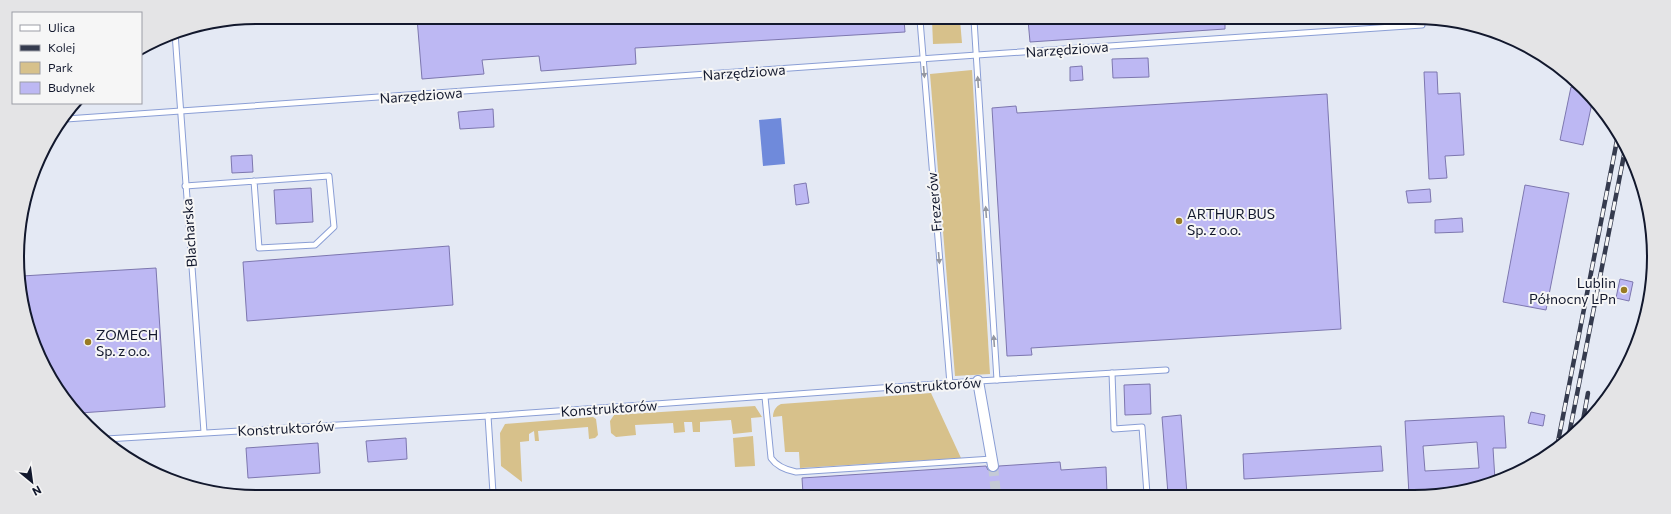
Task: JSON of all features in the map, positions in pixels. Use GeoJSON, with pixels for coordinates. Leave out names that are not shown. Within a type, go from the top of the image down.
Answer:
{"type":"FeatureCollection","features":[{"type":"Feature","properties":{"kind":"street"},"geometry":{"type":"LineString","coordinates":[[978,381],[992,462]]}},
{"type":"Feature","properties":{"kind":"lane","name":"Frezerów"},"geometry":{"type":"LineString","coordinates":[[920,24],[950,384]]}},
{"type":"Feature","properties":{"kind":"lane"},"geometry":{"type":"LineString","coordinates":[[974,24],[997,380]]}},
{"type":"Feature","properties":{"kind":"lane","name":"Narzędziowa"},"geometry":{"type":"LineString","coordinates":[[69,119],[1422,25]]}},
{"type":"Feature","properties":{"kind":"lane","name":"Blacharska"},"geometry":{"type":"LineString","coordinates":[[175,39],[204,432]]}},
{"type":"Feature","properties":{"kind":"lane"},"geometry":{"type":"LineString","coordinates":[[185,186],[254,181],[329,176],[334,227],[315,245],[258,248],[254,181]]}},
{"type":"Feature","properties":{"kind":"lane","name":"Konstruktorów"},"geometry":{"type":"LineString","coordinates":[[111,439],[488,416],[978,381],[1166,370]]}},
{"type":"Feature","properties":{"kind":"lane"},"geometry":{"type":"LineString","coordinates":[[1112,373],[1114,429],[1142,427],[1147,490]]}},
{"type":"Feature","properties":{"kind":"lane"},"geometry":{"type":"LineString","coordinates":[[765,397],[771,458],[774,462],[787,471],[796,472],[992,462]]}},
{"type":"Feature","properties":{"kind":"lane"},"geometry":{"type":"LineString","coordinates":[[488,416],[493,490]]}},
{"type":"Feature","properties":{"kind":"green space"},"geometry":{"type":"Polygon","coordinates":[[[932,24],[960,24],[962,43],[933,44],[932,24]]]}},
{"type":"Feature","properties":{"kind":"green space"},"geometry":{"type":"Polygon","coordinates":[[[972,70],[990,374],[955,376],[930,74],[972,70]]]}},
{"type":"Feature","properties":{"kind":"green space"},"geometry":{"type":"Polygon","coordinates":[[[931,393],[961,458],[800,468],[799,452],[785,452],[782,416],[773,417],[775,409],[781,404],[931,393]]]}},
{"type":"Feature","properties":{"kind":"green space"},"geometry":{"type":"Polygon","coordinates":[[[755,406],[762,417],[751,418],[752,432],[733,434],[731,420],[700,422],[700,432],[693,432],[692,422],[684,422],[685,432],[674,433],[673,423],[635,425],[636,435],[616,437],[611,433],[610,421],[614,415],[755,406]]]}},
{"type":"Feature","properties":{"kind":"green space"},"geometry":{"type":"Polygon","coordinates":[[[593,417],[596,419],[598,435],[595,438],[589,439],[588,427],[538,431],[539,441],[535,441],[534,431],[529,434],[529,441],[520,442],[522,482],[501,466],[500,433],[505,424],[593,417]]]}},
{"type":"Feature","properties":{"kind":"green space"},"geometry":{"type":"Polygon","coordinates":[[[753,436],[755,466],[735,467],[733,438],[753,436]]]}},
{"type":"Feature","properties":{"kind":"water"},"geometry":{"type":"Polygon","coordinates":[[[781,118],[785,164],[763,166],[759,120],[781,118]]]}},
{"type":"Feature","properties":{"kind":"building"},"geometry":{"type":"Polygon","coordinates":[[[417,24],[904,24],[905,32],[635,48],[636,64],[541,71],[539,56],[482,60],[484,74],[422,79],[417,24]]]}},
{"type":"Feature","properties":{"kind":"building"},"geometry":{"type":"Polygon","coordinates":[[[1028,24],[1225,24],[1225,29],[1030,42],[1028,24]]]}},
{"type":"Feature","properties":{"kind":"building"},"geometry":{"type":"Polygon","coordinates":[[[1148,58],[1149,77],[1113,78],[1112,59],[1148,58]]]}},
{"type":"Feature","properties":{"kind":"building"},"geometry":{"type":"Polygon","coordinates":[[[1082,66],[1083,80],[1070,81],[1070,67],[1082,66]]]}},
{"type":"Feature","properties":{"kind":"building"},"geometry":{"type":"Polygon","coordinates":[[[1424,72],[1437,72],[1438,94],[1460,93],[1464,155],[1445,156],[1447,178],[1429,179],[1424,72]]]}},
{"type":"Feature","properties":{"kind":"building"},"geometry":{"type":"Polygon","coordinates":[[[1571,87],[1579,92],[1591,106],[1583,145],[1560,140],[1571,87]]]}},
{"type":"Feature","properties":{"kind":"building","name":"ARTHUR BUS Sp. z o.o."},"geometry":{"type":"Polygon","coordinates":[[[1327,94],[1341,329],[1031,348],[1032,355],[1007,356],[992,108],[1016,106],[1017,113],[1327,94]]]}},
{"type":"Feature","properties":{"kind":"building"},"geometry":{"type":"Polygon","coordinates":[[[493,109],[494,127],[460,129],[458,112],[493,109]]]}},
{"type":"Feature","properties":{"kind":"building"},"geometry":{"type":"Polygon","coordinates":[[[252,155],[253,172],[232,173],[231,156],[252,155]]]}},
{"type":"Feature","properties":{"kind":"building"},"geometry":{"type":"Polygon","coordinates":[[[806,183],[809,203],[796,205],[794,185],[806,183]]]}},
{"type":"Feature","properties":{"kind":"building"},"geometry":{"type":"Polygon","coordinates":[[[1525,185],[1569,193],[1546,310],[1503,302],[1525,185]]]}},
{"type":"Feature","properties":{"kind":"building"},"geometry":{"type":"Polygon","coordinates":[[[311,188],[313,222],[276,224],[274,190],[311,188]]]}},
{"type":"Feature","properties":{"kind":"building"},"geometry":{"type":"Polygon","coordinates":[[[1430,189],[1431,202],[1408,203],[1406,191],[1430,189]]]}},
{"type":"Feature","properties":{"kind":"building"},"geometry":{"type":"Polygon","coordinates":[[[1462,218],[1463,232],[1435,233],[1435,220],[1462,218]]]}},
{"type":"Feature","properties":{"kind":"building"},"geometry":{"type":"Polygon","coordinates":[[[449,246],[453,305],[247,321],[243,262],[449,246]]]}},
{"type":"Feature","properties":{"kind":"building","name":"ZOMECH Sp. z o.o."},"geometry":{"type":"Polygon","coordinates":[[[156,268],[165,407],[84,413],[63,386],[48,360],[36,332],[28,302],[25,276],[156,268]]]}},
{"type":"Feature","properties":{"kind":"building"},"geometry":{"type":"Polygon","coordinates":[[[1620,279],[1633,282],[1629,301],[1616,298],[1620,279]]]}},
{"type":"Feature","properties":{"kind":"building"},"geometry":{"type":"Polygon","coordinates":[[[1150,384],[1151,414],[1125,415],[1124,385],[1150,384]]]}},
{"type":"Feature","properties":{"kind":"building"},"geometry":{"type":"Polygon","coordinates":[[[1531,412],[1545,415],[1543,426],[1528,423],[1531,412]]]}},
{"type":"Feature","properties":{"kind":"building"},"geometry":{"type":"Polygon","coordinates":[[[1181,415],[1187,490],[1168,490],[1162,417],[1181,415]]]}},
{"type":"Feature","properties":{"kind":"building"},"geometry":{"type":"Polygon","coordinates":[[[1504,416],[1506,448],[1493,448],[1495,476],[1459,486],[1429,490],[1409,490],[1405,421],[1504,416]],[[1477,442],[1423,446],[1425,471],[1479,468],[1477,442]]]}},
{"type":"Feature","properties":{"kind":"building"},"geometry":{"type":"Polygon","coordinates":[[[406,438],[407,459],[368,462],[366,441],[406,438]]]}},
{"type":"Feature","properties":{"kind":"building"},"geometry":{"type":"Polygon","coordinates":[[[318,443],[320,473],[248,478],[246,448],[318,443]]]}},
{"type":"Feature","properties":{"kind":"building"},"geometry":{"type":"Polygon","coordinates":[[[1381,446],[1383,471],[1244,479],[1243,454],[1381,446]]]}},
{"type":"Feature","properties":{"kind":"building"},"geometry":{"type":"Polygon","coordinates":[[[1060,462],[1061,470],[1106,467],[1107,490],[803,490],[802,478],[986,466],[988,470],[994,472],[997,471],[999,466],[1060,462]]]}},
{"type":"Feature","properties":{"kind":"tunnel"},"geometry":{"type":"LineString","coordinates":[[993,466],[996,490]]}},
{"type":"Feature","properties":{"kind":"railway"},"geometry":{"type":"LineString","coordinates":[[1558,440],[1617,142]]}},
{"type":"Feature","properties":{"kind":"railway"},"geometry":{"type":"LineString","coordinates":[[1570,430],[1624,156]]}},
{"type":"Feature","properties":{"kind":"railway"},"geometry":{"type":"LineString","coordinates":[[1584,417],[1588,393]]}},
{"type":"Feature","properties":{"kind":"place","name":"ARTHUR BUS Sp. z o.o."},"geometry":{"type":"Point","coordinates":[1179,221]}},
{"type":"Feature","properties":{"kind":"place","name":"Lublin Północny LPn"},"geometry":{"type":"Point","coordinates":[1624,290]}},
{"type":"Feature","properties":{"kind":"place","name":"ZOMECH Sp. z o.o."},"geometry":{"type":"Point","coordinates":[88,342]}}]}
